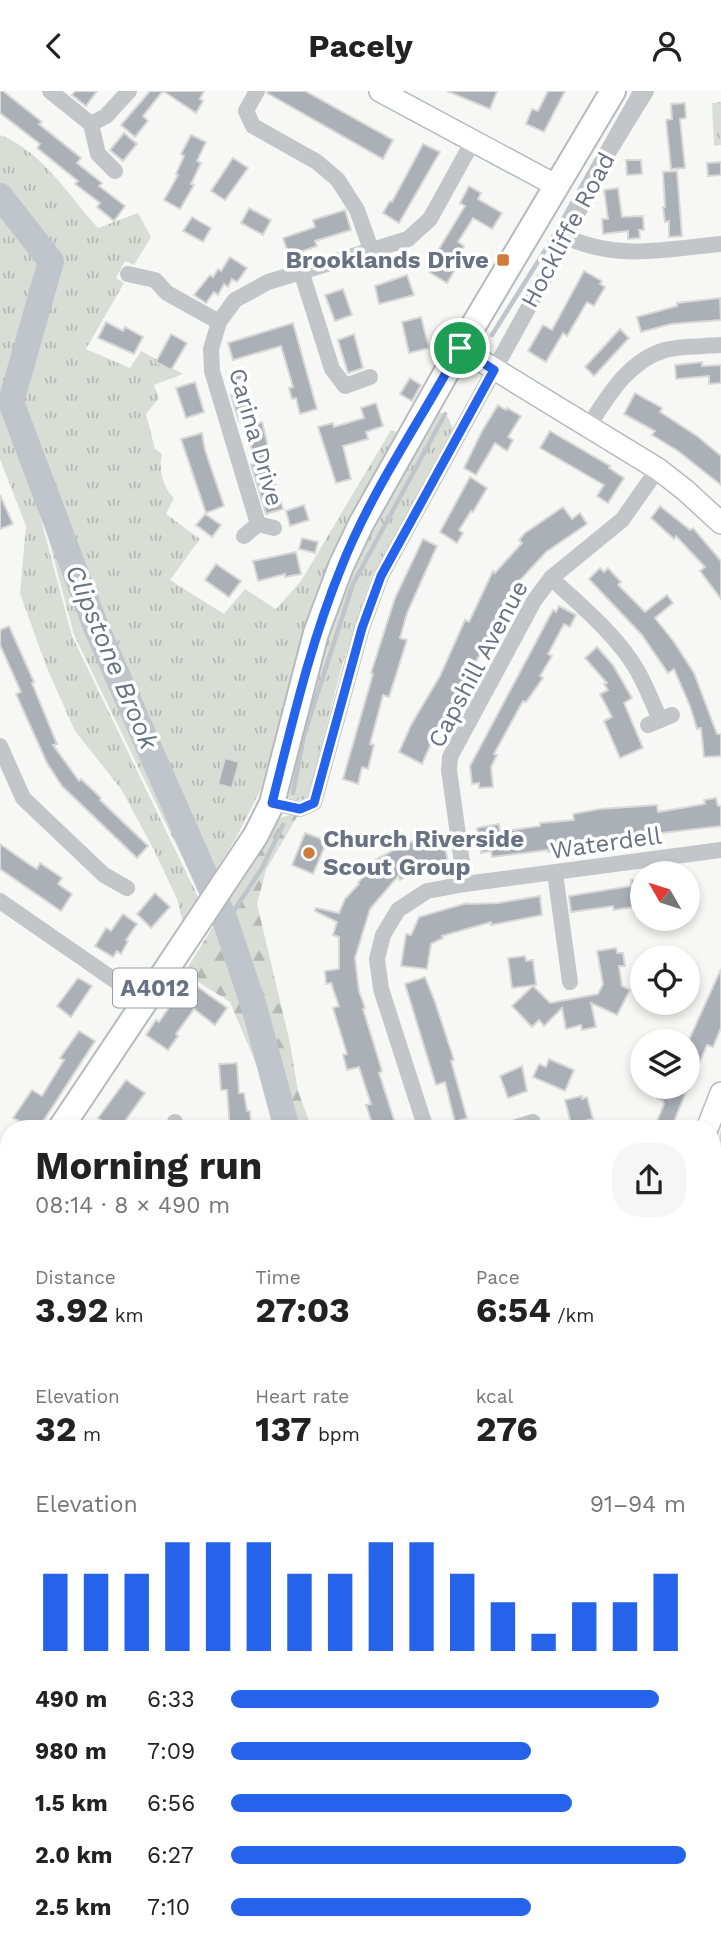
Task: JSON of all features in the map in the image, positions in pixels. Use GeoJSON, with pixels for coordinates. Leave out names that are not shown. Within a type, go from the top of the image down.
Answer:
{"type":"FeatureCollection","features":[{"type":"Feature","properties":{"kind":"main road","name":"Hockliffe Road"},"geometry":{"type":"LineString","coordinates":[[66,1120],[256,835],[272,803],[316,633],[341,566],[366,514],[460,348],[613,91]]}},
{"type":"Feature","properties":{"kind":"street"},"geometry":{"type":"LineString","coordinates":[[51,91],[91,124],[98,154],[115,171]]}},
{"type":"Feature","properties":{"kind":"street"},"geometry":{"type":"LineString","coordinates":[[91,124],[106,116],[129,91]]}},
{"type":"Feature","properties":{"kind":"street"},"geometry":{"type":"LineString","coordinates":[[257,91],[246,111],[253,126],[317,162],[338,180],[357,210],[372,252]]}},
{"type":"Feature","properties":{"kind":"street"},"geometry":{"type":"LineString","coordinates":[[380,91],[557,186]]}},
{"type":"Feature","properties":{"kind":"street","name":"Hockliffe Road"},"geometry":{"type":"LineString","coordinates":[[272,803],[300,809],[314,803],[362,628],[381,576],[566,237],[608,153],[646,91]]}},
{"type":"Feature","properties":{"kind":"street","name":"Carina Drive"},"geometry":{"type":"LineString","coordinates":[[244,536],[266,526],[212,372],[211,349],[219,322],[235,300],[268,282],[302,274],[408,239],[430,219],[473,141]]}},
{"type":"Feature","properties":{"kind":"street"},"geometry":{"type":"LineString","coordinates":[[566,237],[588,247],[623,252],[721,244]]}},
{"type":"Feature","properties":{"kind":"street"},"geometry":{"type":"LineString","coordinates":[[128,274],[155,280],[167,293],[219,322]]}},
{"type":"Feature","properties":{"kind":"street"},"geometry":{"type":"LineString","coordinates":[[302,274],[332,369],[345,386],[370,377]]}},
{"type":"Feature","properties":{"kind":"street"},"geometry":{"type":"LineString","coordinates":[[588,427],[608,395],[625,375],[644,359],[667,349],[721,345]]}},
{"type":"Feature","properties":{"kind":"street"},"geometry":{"type":"LineString","coordinates":[[460,348],[658,469],[721,523]]}},
{"type":"Feature","properties":{"kind":"street","name":"Capshill Avenue"},"geometry":{"type":"LineString","coordinates":[[465,884],[449,770],[450,757],[534,601],[551,578],[622,520],[658,469]]}},
{"type":"Feature","properties":{"kind":"street"},"geometry":{"type":"LineString","coordinates":[[551,578],[604,629],[637,669],[660,720]]}},
{"type":"Feature","properties":{"kind":"street"},"geometry":{"type":"LineString","coordinates":[[0,746],[23,798],[104,875],[127,888]]}},
{"type":"Feature","properties":{"kind":"street","name":"Waterdell"},"geometry":{"type":"LineString","coordinates":[[423,1120],[381,989],[377,959],[383,935],[398,910],[427,891],[721,850]]}},
{"type":"Feature","properties":{"kind":"street"},"geometry":{"type":"LineString","coordinates":[[555,873],[570,982]]}},
{"type":"Feature","properties":{"kind":"street"},"geometry":{"type":"LineString","coordinates":[[0,901],[146,1002]]}},
{"type":"Feature","properties":{"kind":"street"},"geometry":{"type":"LineString","coordinates":[[710,1120],[721,1093]]}},
{"type":"Feature","properties":{"kind":"green space"},"geometry":{"type":"Polygon","coordinates":[[[721,102],[721,145],[714,146],[712,103],[721,102]]]}},
{"type":"Feature","properties":{"kind":"green space","name":"Clipstone Brook"},"geometry":{"type":"Polygon","coordinates":[[[0,135],[15,142],[42,163],[98,228],[138,213],[151,237],[134,265],[125,261],[116,278],[124,283],[86,349],[130,368],[141,351],[183,374],[154,385],[159,398],[146,414],[155,449],[162,454],[164,483],[174,498],[166,514],[200,539],[170,580],[224,614],[245,589],[276,609],[301,581],[391,430],[397,432],[342,535],[314,598],[261,789],[235,840],[200,894],[74,635],[12,402],[52,260],[0,195],[0,135]]]}},
{"type":"Feature","properties":{"kind":"green space","name":"Clipstone Brook"},"geometry":{"type":"Polygon","coordinates":[[[0,198],[50,261],[10,403],[72,636],[199,899],[183,923],[177,899],[121,789],[75,731],[46,666],[20,593],[26,526],[0,459],[0,198]]]}},
{"type":"Feature","properties":{"kind":"green space"},"geometry":{"type":"Polygon","coordinates":[[[438,411],[448,417],[453,428],[371,578],[341,669],[310,790],[306,799],[285,797],[314,686],[351,577],[381,513],[438,411]]]}},
{"type":"Feature","properties":{"kind":"green space"},"geometry":{"type":"Polygon","coordinates":[[[292,814],[298,815],[266,870],[257,904],[290,1043],[298,1091],[309,1120],[273,1120],[257,1066],[230,1002],[184,973],[275,820],[292,814]]]}},
{"type":"Feature","properties":{"kind":"building"},"geometry":{"type":"Polygon","coordinates":[[[0,91],[42,122],[39,124],[81,158],[77,163],[102,183],[99,186],[125,206],[114,221],[97,207],[100,203],[75,184],[78,181],[37,148],[40,144],[0,113],[0,91]]]}},
{"type":"Feature","properties":{"kind":"building"},"geometry":{"type":"Polygon","coordinates":[[[75,91],[97,91],[86,106],[72,95],[75,91]]]}},
{"type":"Feature","properties":{"kind":"building"},"geometry":{"type":"Polygon","coordinates":[[[150,91],[163,91],[143,116],[148,121],[135,137],[121,125],[150,91]]]}},
{"type":"Feature","properties":{"kind":"building"},"geometry":{"type":"Polygon","coordinates":[[[163,91],[204,91],[200,99],[203,101],[196,113],[163,91]]]}},
{"type":"Feature","properties":{"kind":"building"},"geometry":{"type":"Polygon","coordinates":[[[267,91],[305,91],[393,140],[383,159],[267,91]]]}},
{"type":"Feature","properties":{"kind":"building"},"geometry":{"type":"Polygon","coordinates":[[[447,91],[497,91],[490,109],[447,91]]]}},
{"type":"Feature","properties":{"kind":"building"},"geometry":{"type":"Polygon","coordinates":[[[548,91],[565,91],[544,132],[526,124],[532,109],[538,111],[548,91]]]}},
{"type":"Feature","properties":{"kind":"building"},"geometry":{"type":"Polygon","coordinates":[[[685,103],[686,118],[680,119],[685,168],[671,169],[666,120],[672,119],[671,104],[685,103]]]}},
{"type":"Feature","properties":{"kind":"building"},"geometry":{"type":"Polygon","coordinates":[[[124,133],[137,144],[123,161],[110,150],[124,133]]]}},
{"type":"Feature","properties":{"kind":"building"},"geometry":{"type":"Polygon","coordinates":[[[191,135],[206,142],[197,161],[201,163],[191,184],[194,185],[180,209],[164,200],[178,175],[176,174],[184,156],[181,154],[191,135]]]}},
{"type":"Feature","properties":{"kind":"building"},"geometry":{"type":"Polygon","coordinates":[[[423,144],[440,152],[399,223],[383,213],[390,201],[392,202],[423,144]]]}},
{"type":"Feature","properties":{"kind":"building"},"geometry":{"type":"Polygon","coordinates":[[[233,158],[248,168],[225,200],[211,191],[233,158]]]}},
{"type":"Feature","properties":{"kind":"building"},"geometry":{"type":"Polygon","coordinates":[[[626,160],[641,160],[642,174],[627,175],[626,160]]]}},
{"type":"Feature","properties":{"kind":"building"},"geometry":{"type":"Polygon","coordinates":[[[721,162],[721,175],[708,176],[707,163],[721,162]]]}},
{"type":"Feature","properties":{"kind":"building"},"geometry":{"type":"Polygon","coordinates":[[[677,171],[682,236],[669,237],[669,221],[665,222],[663,207],[663,172],[677,171]]]}},
{"type":"Feature","properties":{"kind":"building"},"geometry":{"type":"Polygon","coordinates":[[[469,186],[481,193],[478,199],[502,213],[492,229],[473,218],[458,242],[464,246],[452,266],[456,268],[447,283],[429,272],[437,259],[434,257],[465,206],[460,203],[469,186]]]}},
{"type":"Feature","properties":{"kind":"building"},"geometry":{"type":"Polygon","coordinates":[[[618,188],[622,217],[643,216],[644,230],[639,230],[640,238],[628,239],[628,231],[603,234],[602,219],[608,219],[604,190],[618,188]]]}},
{"type":"Feature","properties":{"kind":"building"},"geometry":{"type":"Polygon","coordinates":[[[249,208],[271,220],[263,235],[241,223],[249,208]]]}},
{"type":"Feature","properties":{"kind":"building"},"geometry":{"type":"Polygon","coordinates":[[[345,210],[351,230],[315,241],[317,246],[289,256],[283,238],[315,227],[313,220],[345,210]]]}},
{"type":"Feature","properties":{"kind":"building"},"geometry":{"type":"Polygon","coordinates":[[[192,217],[211,228],[203,242],[183,231],[192,217]]]}},
{"type":"Feature","properties":{"kind":"building"},"geometry":{"type":"Polygon","coordinates":[[[230,257],[247,268],[237,282],[232,279],[228,287],[224,284],[218,295],[214,292],[206,303],[194,295],[210,275],[213,277],[218,269],[221,271],[230,257]]]}},
{"type":"Feature","properties":{"kind":"building"},"geometry":{"type":"Polygon","coordinates":[[[584,271],[602,281],[600,284],[605,287],[594,306],[587,302],[567,336],[563,333],[546,362],[528,351],[543,325],[552,330],[584,271]]]}},
{"type":"Feature","properties":{"kind":"building"},"geometry":{"type":"Polygon","coordinates":[[[407,275],[414,295],[379,304],[375,286],[407,275]]]}},
{"type":"Feature","properties":{"kind":"building"},"geometry":{"type":"Polygon","coordinates":[[[343,289],[352,315],[335,321],[325,295],[343,289]]]}},
{"type":"Feature","properties":{"kind":"building"},"geometry":{"type":"Polygon","coordinates":[[[720,298],[721,320],[671,324],[641,332],[637,317],[677,306],[677,303],[720,298]]]}},
{"type":"Feature","properties":{"kind":"building"},"geometry":{"type":"Polygon","coordinates":[[[421,317],[429,348],[409,353],[402,322],[421,317]]]}},
{"type":"Feature","properties":{"kind":"building"},"geometry":{"type":"Polygon","coordinates":[[[106,322],[123,331],[125,327],[143,337],[134,354],[98,338],[106,322]]]}},
{"type":"Feature","properties":{"kind":"building"},"geometry":{"type":"Polygon","coordinates":[[[293,323],[317,409],[300,414],[296,398],[292,399],[289,388],[293,387],[281,346],[233,360],[228,343],[293,323]]]}},
{"type":"Feature","properties":{"kind":"building"},"geometry":{"type":"Polygon","coordinates":[[[620,329],[629,338],[594,376],[585,367],[620,329]]]}},
{"type":"Feature","properties":{"kind":"building"},"geometry":{"type":"Polygon","coordinates":[[[171,334],[187,343],[171,370],[156,362],[171,334]]]}},
{"type":"Feature","properties":{"kind":"building"},"geometry":{"type":"Polygon","coordinates":[[[354,334],[363,368],[348,373],[338,340],[354,334]]]}},
{"type":"Feature","properties":{"kind":"building"},"geometry":{"type":"Polygon","coordinates":[[[702,362],[702,366],[721,365],[721,383],[709,384],[709,376],[676,379],[675,365],[702,362]]]}},
{"type":"Feature","properties":{"kind":"building"},"geometry":{"type":"Polygon","coordinates":[[[242,372],[258,423],[262,422],[269,450],[265,451],[283,509],[266,514],[251,465],[255,463],[244,419],[239,421],[231,395],[236,393],[230,375],[242,372]]]}},
{"type":"Feature","properties":{"kind":"building"},"geometry":{"type":"Polygon","coordinates":[[[410,378],[421,385],[412,401],[400,394],[410,378]]]}},
{"type":"Feature","properties":{"kind":"building"},"geometry":{"type":"Polygon","coordinates":[[[195,382],[204,412],[186,418],[176,388],[195,382]]]}},
{"type":"Feature","properties":{"kind":"building"},"geometry":{"type":"Polygon","coordinates":[[[635,393],[662,408],[660,412],[697,436],[721,456],[721,485],[678,451],[652,435],[655,431],[624,414],[635,393]]]}},
{"type":"Feature","properties":{"kind":"building"},"geometry":{"type":"Polygon","coordinates":[[[376,403],[383,426],[366,432],[368,439],[343,446],[351,479],[336,483],[318,427],[333,423],[334,427],[364,418],[361,408],[376,403]]]}},
{"type":"Feature","properties":{"kind":"building"},"geometry":{"type":"Polygon","coordinates":[[[498,405],[521,416],[508,437],[513,440],[507,451],[495,443],[476,475],[464,468],[498,405]]]}},
{"type":"Feature","properties":{"kind":"building"},"geometry":{"type":"Polygon","coordinates":[[[550,431],[610,466],[609,468],[624,478],[608,503],[597,496],[604,485],[540,448],[550,431]]]}},
{"type":"Feature","properties":{"kind":"building"},"geometry":{"type":"Polygon","coordinates":[[[202,433],[224,506],[206,513],[181,439],[202,433]]]}},
{"type":"Feature","properties":{"kind":"building"},"geometry":{"type":"Polygon","coordinates":[[[470,477],[487,488],[459,530],[463,533],[457,543],[440,532],[470,477]]]}},
{"type":"Feature","properties":{"kind":"building"},"geometry":{"type":"Polygon","coordinates":[[[0,495],[13,524],[0,529],[0,495]]]}},
{"type":"Feature","properties":{"kind":"building"},"geometry":{"type":"Polygon","coordinates":[[[304,505],[309,520],[290,526],[286,511],[304,505]]]}},
{"type":"Feature","properties":{"kind":"building"},"geometry":{"type":"Polygon","coordinates":[[[660,506],[690,530],[693,528],[721,561],[721,599],[700,571],[705,567],[676,536],[674,539],[651,518],[660,506]]]}},
{"type":"Feature","properties":{"kind":"building"},"geometry":{"type":"Polygon","coordinates":[[[563,507],[572,519],[580,513],[587,524],[546,552],[521,579],[444,720],[442,719],[422,764],[399,752],[411,725],[440,676],[465,620],[469,622],[493,571],[495,573],[522,543],[519,540],[525,533],[563,507]]]}},
{"type":"Feature","properties":{"kind":"building"},"geometry":{"type":"Polygon","coordinates":[[[205,514],[221,525],[212,537],[196,525],[205,514]]]}},
{"type":"Feature","properties":{"kind":"building"},"geometry":{"type":"Polygon","coordinates":[[[302,538],[318,542],[315,553],[299,549],[302,538]]]}},
{"type":"Feature","properties":{"kind":"building"},"geometry":{"type":"Polygon","coordinates":[[[423,539],[437,546],[407,613],[400,638],[407,640],[389,697],[383,695],[370,744],[374,745],[368,769],[362,767],[358,784],[343,779],[373,674],[371,673],[395,598],[423,539]]]}},
{"type":"Feature","properties":{"kind":"building"},"geometry":{"type":"Polygon","coordinates":[[[296,552],[301,574],[285,577],[285,574],[258,581],[253,561],[296,552]]]}},
{"type":"Feature","properties":{"kind":"building"},"geometry":{"type":"Polygon","coordinates":[[[216,564],[241,581],[229,597],[205,580],[216,564]]]}},
{"type":"Feature","properties":{"kind":"building"},"geometry":{"type":"Polygon","coordinates":[[[600,568],[604,572],[608,568],[621,582],[618,585],[645,612],[667,595],[673,603],[655,618],[694,673],[717,734],[721,734],[721,756],[704,757],[701,728],[697,729],[674,669],[668,673],[642,635],[589,579],[600,568]]]}},
{"type":"Feature","properties":{"kind":"building"},"geometry":{"type":"Polygon","coordinates":[[[559,606],[576,615],[570,627],[564,624],[548,654],[552,656],[540,676],[543,678],[526,702],[523,701],[494,754],[497,755],[491,767],[493,787],[479,788],[479,783],[472,784],[470,766],[553,610],[556,612],[559,606]]]}},
{"type":"Feature","properties":{"kind":"building"},"geometry":{"type":"Polygon","coordinates":[[[9,626],[57,744],[53,745],[79,781],[81,779],[148,846],[137,858],[62,786],[47,763],[16,694],[21,692],[0,645],[0,630],[9,626]]]}},
{"type":"Feature","properties":{"kind":"building"},"geometry":{"type":"Polygon","coordinates":[[[597,647],[613,665],[632,698],[624,703],[643,748],[620,758],[604,721],[612,717],[600,694],[608,690],[604,684],[607,683],[585,658],[597,647]]]}},
{"type":"Feature","properties":{"kind":"building"},"geometry":{"type":"Polygon","coordinates":[[[225,758],[239,762],[232,788],[218,784],[225,758]]]}},
{"type":"Feature","properties":{"kind":"building"},"geometry":{"type":"Polygon","coordinates":[[[716,798],[718,806],[721,806],[721,826],[568,844],[563,846],[564,851],[548,850],[492,857],[491,851],[481,853],[477,828],[499,824],[500,832],[540,826],[540,823],[574,820],[573,814],[600,809],[657,805],[658,812],[705,804],[704,800],[716,798]]]}},
{"type":"Feature","properties":{"kind":"building","name":"Church Riverside Scout Group"},"geometry":{"type":"Polygon","coordinates":[[[305,833],[327,841],[313,874],[292,865],[305,833]]]}},
{"type":"Feature","properties":{"kind":"building"},"geometry":{"type":"Polygon","coordinates":[[[441,833],[448,861],[423,868],[400,880],[398,876],[370,909],[355,958],[359,991],[365,1008],[363,1009],[394,1120],[371,1120],[366,1105],[371,1104],[359,1067],[347,1070],[343,1055],[347,1054],[333,1008],[339,1006],[331,983],[326,984],[325,971],[339,969],[339,937],[333,935],[337,922],[315,911],[316,908],[339,913],[345,899],[371,866],[369,863],[407,843],[441,833]]]}},
{"type":"Feature","properties":{"kind":"building"},"geometry":{"type":"Polygon","coordinates":[[[0,844],[37,869],[40,863],[62,878],[58,884],[72,894],[61,911],[0,869],[0,844]]]}},
{"type":"Feature","properties":{"kind":"building"},"geometry":{"type":"Polygon","coordinates":[[[630,886],[630,908],[614,910],[613,906],[571,912],[569,896],[630,886]]]}},
{"type":"Feature","properties":{"kind":"building"},"geometry":{"type":"Polygon","coordinates":[[[155,893],[170,907],[151,928],[137,914],[155,893]]]}},
{"type":"Feature","properties":{"kind":"building"},"geometry":{"type":"Polygon","coordinates":[[[540,896],[542,915],[491,925],[491,922],[442,936],[443,938],[431,944],[427,969],[401,966],[406,934],[411,935],[419,917],[467,903],[498,903],[540,896]]]}},
{"type":"Feature","properties":{"kind":"building"},"geometry":{"type":"Polygon","coordinates":[[[123,914],[137,924],[126,940],[128,941],[121,954],[117,951],[113,957],[95,946],[106,928],[111,931],[123,914]]]}},
{"type":"Feature","properties":{"kind":"building"},"geometry":{"type":"Polygon","coordinates":[[[616,948],[617,953],[623,953],[625,966],[619,966],[622,986],[630,990],[617,1015],[591,1003],[596,1027],[582,1030],[581,1025],[566,1029],[562,1008],[544,1026],[539,1020],[532,1027],[512,1006],[533,986],[550,1003],[598,994],[603,984],[597,951],[616,948]]]}},
{"type":"Feature","properties":{"kind":"building"},"geometry":{"type":"Polygon","coordinates":[[[525,956],[526,961],[533,960],[536,985],[512,988],[508,958],[525,956]]]}},
{"type":"Feature","properties":{"kind":"building"},"geometry":{"type":"Polygon","coordinates":[[[721,969],[721,1028],[713,1047],[707,1045],[700,1062],[700,1029],[694,1029],[721,969]]]}},
{"type":"Feature","properties":{"kind":"building"},"geometry":{"type":"Polygon","coordinates":[[[425,977],[454,1060],[451,1061],[467,1118],[454,1120],[445,1082],[436,1085],[405,984],[425,977]]]}},
{"type":"Feature","properties":{"kind":"building"},"geometry":{"type":"Polygon","coordinates":[[[78,978],[92,986],[71,1017],[57,1006],[78,978]]]}},
{"type":"Feature","properties":{"kind":"building"},"geometry":{"type":"Polygon","coordinates":[[[188,980],[227,1008],[215,1025],[194,1009],[168,1050],[146,1035],[156,1020],[159,1022],[188,980]]]}},
{"type":"Feature","properties":{"kind":"building"},"geometry":{"type":"Polygon","coordinates":[[[79,1031],[95,1041],[44,1120],[13,1118],[32,1090],[42,1096],[64,1060],[60,1058],[79,1031]]]}},
{"type":"Feature","properties":{"kind":"building"},"geometry":{"type":"Polygon","coordinates":[[[549,1059],[574,1070],[565,1091],[533,1077],[539,1064],[546,1067],[549,1059]]]}},
{"type":"Feature","properties":{"kind":"building"},"geometry":{"type":"Polygon","coordinates":[[[237,1063],[239,1093],[244,1093],[250,1120],[229,1120],[227,1090],[221,1090],[219,1064],[237,1063]]]}},
{"type":"Feature","properties":{"kind":"building"},"geometry":{"type":"Polygon","coordinates":[[[522,1066],[527,1091],[508,1098],[500,1076],[522,1066]]]}},
{"type":"Feature","properties":{"kind":"building"},"geometry":{"type":"Polygon","coordinates":[[[126,1080],[145,1093],[126,1120],[98,1118],[126,1080]]]}},
{"type":"Feature","properties":{"kind":"building"},"geometry":{"type":"Polygon","coordinates":[[[587,1097],[593,1119],[570,1120],[565,1100],[587,1097]]]}},
{"type":"Feature","properties":{"kind":"building"},"geometry":{"type":"Polygon","coordinates":[[[659,1099],[683,1099],[675,1120],[658,1120],[663,1101],[659,1099]]]}},
{"type":"Feature","properties":{"kind":"waterway"},"geometry":{"type":"LineString","coordinates":[[492,335],[549,244],[635,91]]}},
{"type":"Feature","properties":{"kind":"waterway","name":"Clipstone Brook"},"geometry":{"type":"LineString","coordinates":[[0,196],[51,261],[11,402],[96,627],[226,923],[255,1010],[285,1120]]}},
{"type":"Feature","properties":{"kind":"waterway"},"geometry":{"type":"LineString","coordinates":[[293,793],[304,735],[353,584],[445,414]]}},
{"type":"Feature","properties":{"kind":"waterway"},"geometry":{"type":"LineString","coordinates":[[226,923],[262,868],[283,825]]}},
{"type":"Feature","properties":{"kind":"place","name":"Brooklands Drive"},"geometry":{"type":"Point","coordinates":[503,260]}},
{"type":"Feature","properties":{"kind":"place","name":"Church Riverside Scout Group"},"geometry":{"type":"Point","coordinates":[309,853]}},
{"type":"Feature","properties":{"kind":"route"},"geometry":{"type":"LineString","coordinates":[[460,348],[494,370],[381,576],[345,685],[314,803],[300,809],[272,803],[316,633],[341,566],[361,524],[460,348]]}}]}
